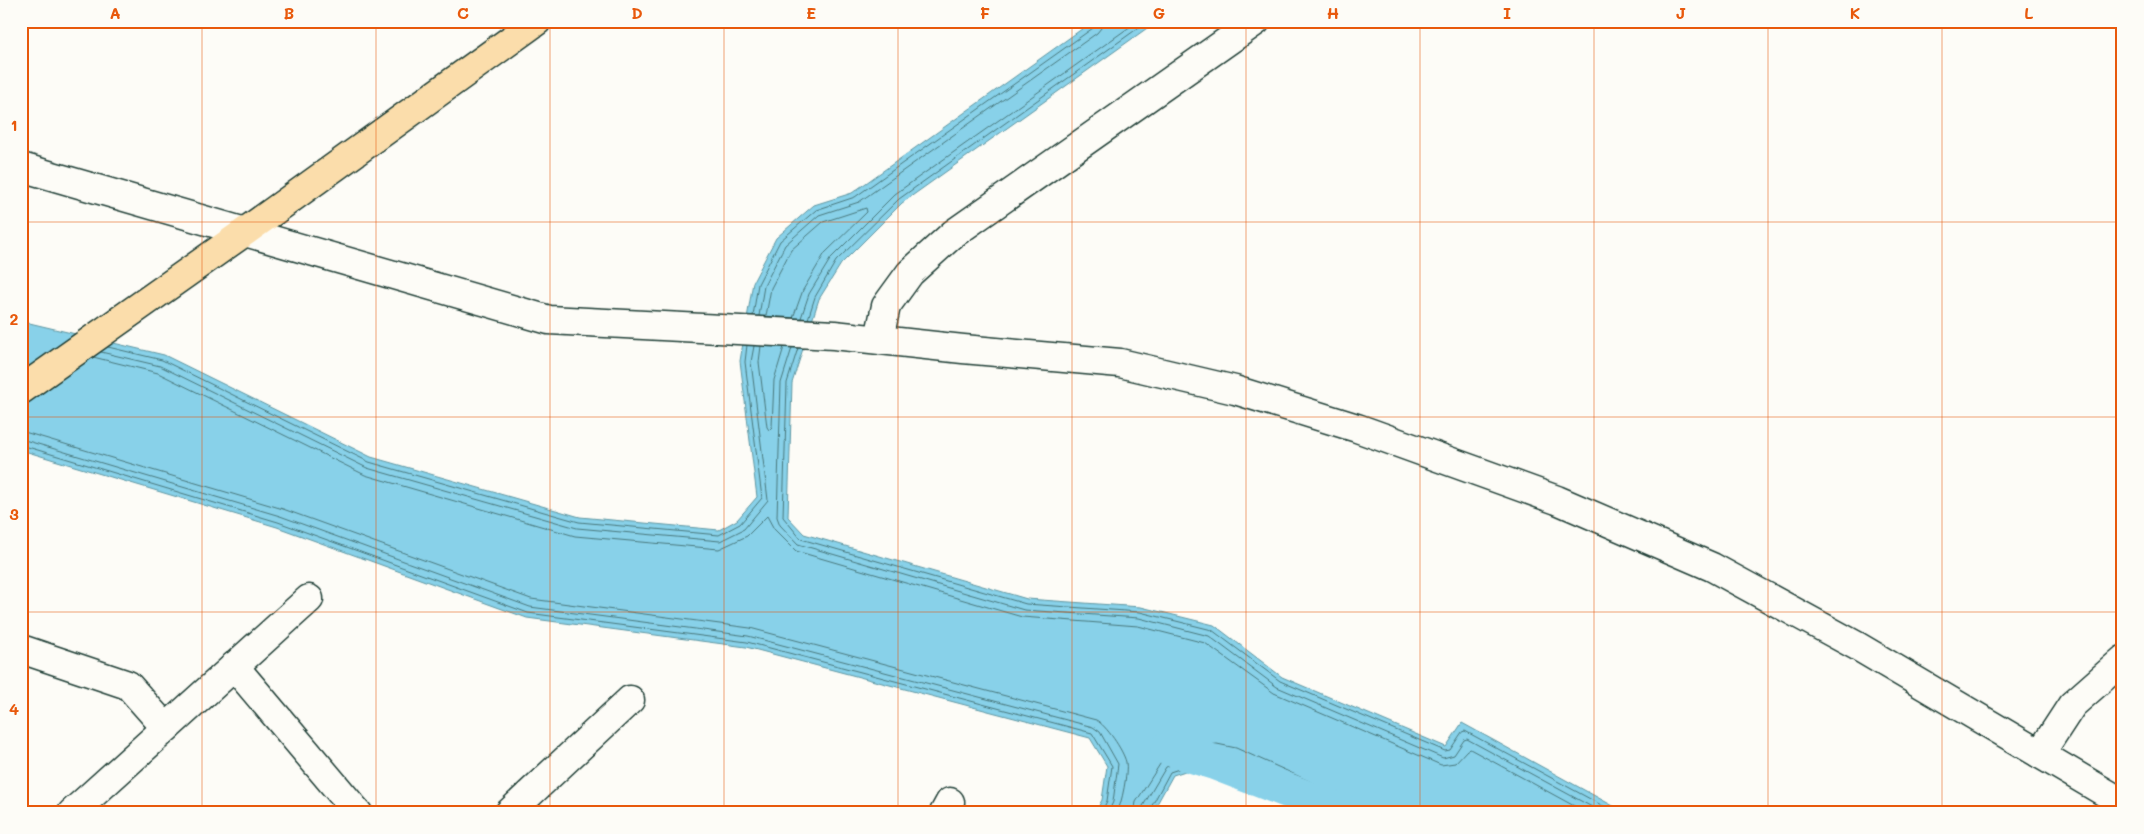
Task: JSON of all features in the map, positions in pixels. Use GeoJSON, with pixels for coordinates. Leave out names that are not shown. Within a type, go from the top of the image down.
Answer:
{"type":"FeatureCollection","features":[{"type":"Feature","properties":{"kind":"main road"},"geometry":{"type":"LineString","coordinates":[[21,390],[246,231],[523,25]]}},
{"type":"Feature","properties":{"kind":"street"},"geometry":{"type":"LineString","coordinates":[[879,339],[886,306],[910,273],[953,234],[1256,21]]}},
{"type":"Feature","properties":{"kind":"street"},"geometry":{"type":"LineString","coordinates":[[21,167],[548,320],[834,335],[1120,363],[1235,390],[1366,431],[1558,500],[1712,568],[1857,646],[2123,803]]}},
{"type":"Feature","properties":{"kind":"street"},"geometry":{"type":"LineString","coordinates":[[72,813],[309,599]]}},
{"type":"Feature","properties":{"kind":"street"},"geometry":{"type":"LineString","coordinates":[[21,649],[128,685],[166,728]]}},
{"type":"Feature","properties":{"kind":"street"},"geometry":{"type":"LineString","coordinates":[[2040,754],[2072,705],[2123,660]]}},
{"type":"Feature","properties":{"kind":"street"},"geometry":{"type":"LineString","coordinates":[[234,666],[358,813]]}},
{"type":"Feature","properties":{"kind":"street"},"geometry":{"type":"LineString","coordinates":[[509,813],[630,700]]}},
{"type":"Feature","properties":{"kind":"water"},"geometry":{"type":"Polygon","coordinates":[[[1093,21],[1157,21],[902,203],[841,264],[819,299],[792,383],[788,517],[804,534],[1027,599],[1141,607],[1214,625],[1282,677],[1446,747],[1462,723],[1626,813],[1335,813],[1229,766],[1213,762],[1173,775],[1152,813],[1095,813],[1102,800],[1107,766],[1090,738],[746,647],[527,618],[277,527],[21,450],[21,321],[164,355],[371,457],[580,517],[719,530],[737,520],[757,497],[740,361],[753,282],[776,238],[814,205],[852,193],[1093,21]]]}},
{"type":"Feature","properties":{"kind":"waterway"},"geometry":{"type":"LineString","coordinates":[[1168,748],[1213,762],[1346,813]]}}]}
